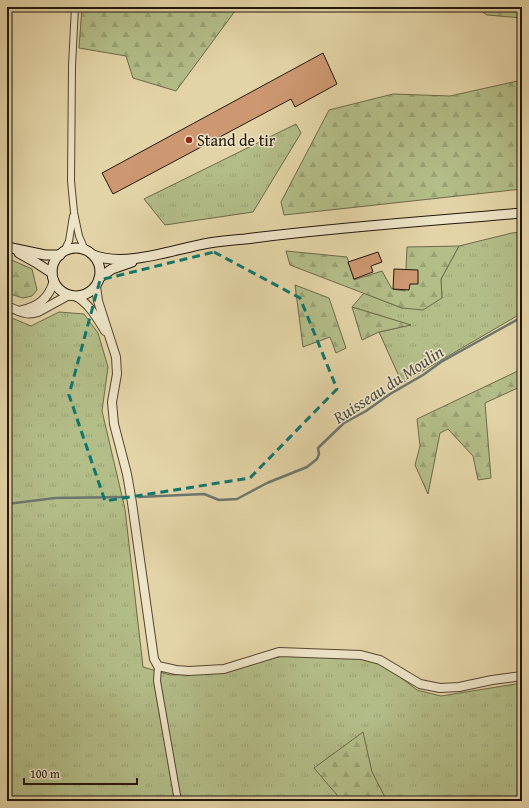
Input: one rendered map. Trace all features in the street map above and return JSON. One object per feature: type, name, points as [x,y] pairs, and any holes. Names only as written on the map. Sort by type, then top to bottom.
[{"type":"main road","points":[[9,248],[45,255],[62,253],[75,248],[102,259],[110,260],[146,256],[208,243],[273,235],[522,213]]},
{"type":"main road","points":[[9,248],[35,262],[53,277],[58,288],[72,296],[85,294],[97,282],[116,268],[146,256]]},
{"type":"main road","points":[[53,277],[54,262],[62,253]]},
{"type":"main road","points":[[89,253],[99,266],[97,282]]},
{"type":"street","points":[[75,7],[70,121],[71,181],[74,212],[80,236],[89,253]]},
{"type":"street","points":[[62,253],[69,241],[74,212]]},
{"type":"street","points":[[19,310],[33,306],[45,298],[48,295],[53,277]]},
{"type":"street","points":[[97,282],[98,301],[116,357],[117,374],[112,402],[114,424],[127,474],[132,503],[154,659],[158,666],[157,681],[178,801]]},
{"type":"street","points":[[7,306],[28,314],[38,312],[72,296],[82,299],[112,343]]},
{"type":"street","points":[[158,666],[190,671],[224,669],[279,652],[361,655],[380,660],[420,684],[440,688],[459,687],[492,680],[522,676]]},
{"type":"highlighted area","points":[[214,252],[300,298],[337,389],[250,478],[105,501],[69,395],[100,280]]},
{"type":"green space","points":[[82,7],[238,7],[176,91],[133,78],[126,56],[79,48]]},
{"type":"green space","points":[[475,7],[522,7],[522,18],[487,15]]},
{"type":"green space","points":[[522,80],[522,189],[284,215],[281,202],[329,110],[393,94],[450,96]]},
{"type":"green space","points":[[296,124],[301,133],[253,212],[165,225],[144,199]]},
{"type":"green space","points":[[522,232],[522,313],[402,383],[379,332],[410,325],[352,307],[364,293],[402,308],[442,298],[441,279],[459,246]]},
{"type":"green space","points":[[459,246],[441,279],[442,298],[423,310],[402,308],[290,265],[286,251],[347,257],[354,280],[382,271],[392,289],[405,291],[407,247]]},
{"type":"green space","points":[[7,258],[32,269],[37,290],[32,296],[23,298],[7,293]]},
{"type":"green space","points":[[295,285],[329,298],[346,348],[336,353],[330,337],[303,347]]},
{"type":"green space","points":[[352,307],[411,325],[379,332],[362,340]]},
{"type":"green space","points":[[59,312],[84,314],[98,333],[108,367],[102,411],[125,509],[143,667],[170,675],[218,673],[282,656],[351,657],[383,664],[417,690],[441,696],[522,683],[522,801],[7,801],[7,316],[31,326]]},
{"type":"green space","points":[[522,369],[522,386],[485,403],[491,478],[478,480],[473,456],[448,429],[440,433],[428,494],[415,465],[420,446],[417,419]]},
{"type":"green space","points":[[363,732],[372,772],[387,801],[342,801],[314,768]]},
{"type":"building","name":"Stand de tir","points":[[323,53],[337,84],[295,107],[291,99],[113,194],[102,173]]},
{"type":"building","points":[[378,252],[382,262],[371,266],[373,272],[354,279],[348,262]]},
{"type":"building","points":[[394,269],[418,270],[418,284],[410,284],[409,290],[393,289]]},
{"type":"waterway","name":"Ruisseau du Moulin","points":[[139,497],[204,494],[219,500],[237,499],[267,483],[307,467],[317,459],[319,454],[318,448],[344,423],[366,411],[441,362],[522,317]]},
{"type":"waterway","name":"Ruisseau du Moulin","points":[[7,504],[55,498],[126,497]]},
{"type":"place","name":"Stand de tir","points":[[189,140]]}]
